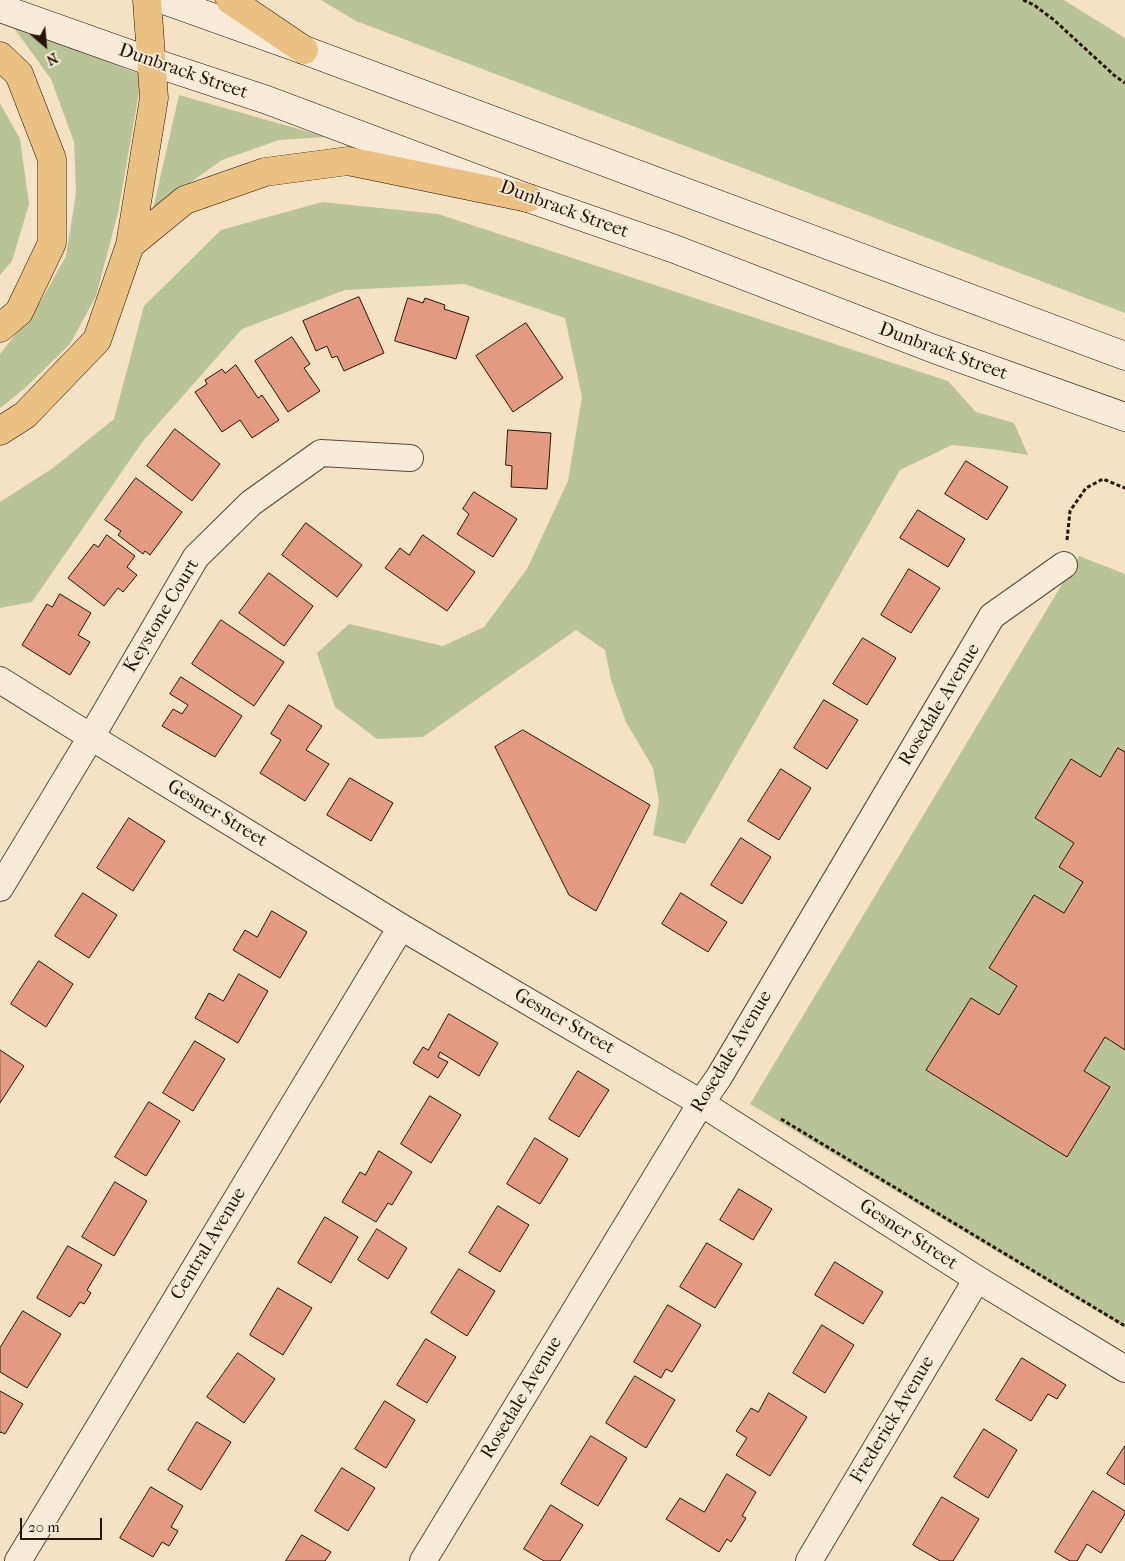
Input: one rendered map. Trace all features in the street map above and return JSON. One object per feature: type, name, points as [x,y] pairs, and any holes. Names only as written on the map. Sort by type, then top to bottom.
[{"type":"highway","points":[[0,431],[25,415],[97,340],[130,245],[154,98],[147,0]]},
{"type":"highway","points":[[230,0],[304,50]]},
{"type":"highway","points":[[0,56],[19,74],[52,159],[52,243],[19,312],[0,328]]},
{"type":"highway","points":[[130,245],[185,200],[266,172],[348,161],[528,198]]},
{"type":"main road","points":[[164,0],[304,50],[1125,356]]},
{"type":"main road","name":"Dunbrack Street","points":[[0,8],[152,62],[267,100],[528,198],[672,248],[934,349],[1125,417]]},
{"type":"street","name":"Keystone Court","points":[[0,888],[196,557],[251,503],[321,453],[410,458]]},
{"type":"street","name":"Rosedale Avenue","points":[[423,1561],[701,1103],[724,1069],[992,616],[1064,565]]},
{"type":"street","name":"Gesner Street","points":[[0,680],[401,927],[701,1103],[977,1279],[1125,1369]]},
{"type":"street","name":"Central Avenue","points":[[18,1561],[401,927]]},
{"type":"street","name":"Frederick Avenue","points":[[809,1561],[977,1279]]},
{"type":"path","points":[[1023,0],[1034,5],[1054,20],[1115,76],[1125,82]]},
{"type":"path","points":[[1033,0],[1034,5]]},
{"type":"path","points":[[1064,565],[1070,511],[1086,488],[1104,479],[1125,488]]},
{"type":"path","points":[[773,1114],[1125,1326]]},
{"type":"green space","points":[[321,0],[1064,0],[1125,38],[1125,313],[356,21]]},
{"type":"green space","points":[[11,24],[142,75],[118,213],[96,296],[70,344],[24,389],[0,408],[0,354],[40,303],[66,256],[76,193],[74,142],[51,79]]},
{"type":"green space","points":[[179,95],[327,137],[279,140],[222,160],[177,192],[151,218]]},
{"type":"green space","points":[[0,103],[20,139],[29,204],[12,261],[0,275]]},
{"type":"green space","points":[[322,202],[438,214],[948,381],[976,412],[1014,423],[1028,455],[952,445],[900,470],[685,844],[653,835],[659,801],[653,768],[626,722],[611,680],[605,650],[576,630],[423,737],[377,739],[335,707],[317,653],[349,624],[443,646],[484,627],[527,569],[568,481],[582,397],[565,318],[464,284],[345,290],[242,329],[143,441],[32,602],[0,608],[0,502],[53,468],[114,419],[144,306],[221,230]]},
{"type":"green space","points":[[1079,556],[1125,574],[1125,1328],[750,1104]]},
{"type":"building","points":[[359,297],[384,353],[344,371],[337,356],[332,358],[327,346],[316,351],[303,321]]},
{"type":"building","points":[[408,298],[423,303],[425,298],[445,305],[444,309],[469,317],[456,359],[395,341]]},
{"type":"building","points":[[526,323],[563,378],[513,412],[476,356]]},
{"type":"building","points":[[292,337],[310,364],[304,368],[320,391],[288,412],[255,361]]},
{"type":"building","points":[[236,365],[258,398],[262,395],[279,420],[252,438],[240,420],[222,432],[195,392],[207,384],[205,380],[222,369],[225,373]]},
{"type":"building","points":[[175,429],[220,464],[192,501],[147,466]]},
{"type":"building","points":[[508,430],[551,433],[547,489],[511,487],[512,466],[506,465]]},
{"type":"building","points":[[966,461],[1008,487],[987,520],[945,494]]},
{"type":"building","points":[[136,478],[182,512],[150,555],[145,551],[143,554],[118,535],[121,531],[105,520]]},
{"type":"building","points":[[474,492],[517,519],[493,557],[457,534],[469,514],[463,509]]},
{"type":"building","points":[[918,510],[965,539],[948,567],[900,538]]},
{"type":"building","points":[[306,523],[362,565],[337,597],[282,555]]},
{"type":"building","points":[[107,535],[135,556],[127,567],[137,575],[123,592],[118,588],[104,606],[68,578],[94,544],[98,547]]},
{"type":"building","points":[[423,535],[475,572],[447,611],[385,568],[400,548],[409,555]]},
{"type":"building","points":[[909,569],[940,588],[911,633],[881,615]]},
{"type":"building","points":[[269,573],[313,606],[284,646],[239,613]]},
{"type":"building","points":[[60,594],[91,613],[78,635],[90,642],[70,675],[22,645],[47,604],[52,607]]},
{"type":"building","points":[[221,620],[284,662],[254,706],[192,664]]},
{"type":"building","points":[[863,638],[896,658],[867,705],[833,684]]},
{"type":"building","points":[[181,677],[242,716],[215,757],[162,726],[173,709],[182,714],[188,705],[170,694]]},
{"type":"building","points":[[824,700],[858,720],[827,769],[794,748]]},
{"type":"building","points":[[289,705],[322,726],[306,750],[329,764],[305,801],[260,773],[281,740],[271,734]]},
{"type":"building","points":[[523,730],[650,805],[596,911],[569,895],[495,747]]},
{"type":"building","points":[[1118,748],[1125,752],[1125,1050],[1105,1037],[1084,1071],[1110,1087],[1067,1157],[926,1070],[971,998],[999,1015],[1017,986],[989,968],[1034,895],[1064,913],[1083,882],[1059,867],[1074,843],[1035,818],[1071,759],[1100,777]]},
{"type":"building","points":[[781,769],[811,788],[779,840],[748,821]]},
{"type":"building","points":[[350,778],[393,803],[371,841],[327,815]]},
{"type":"building","points":[[129,818],[165,841],[133,891],[97,868]]},
{"type":"building","points":[[741,838],[771,857],[742,904],[711,885]]},
{"type":"building","points":[[83,893],[117,915],[89,958],[55,936]]},
{"type":"building","points":[[681,893],[727,922],[708,952],[662,924]]},
{"type":"building","points":[[272,911],[307,932],[280,978],[233,950],[245,930],[257,937]]},
{"type":"building","points":[[39,961],[73,984],[46,1027],[11,1004]]},
{"type":"building","points":[[239,974],[268,991],[238,1043],[195,1018],[209,993],[223,1001]]},
{"type":"building","points":[[449,1014],[498,1043],[479,1076],[440,1052],[438,1057],[448,1062],[438,1078],[413,1063],[423,1047],[428,1050]]},
{"type":"building","points":[[195,1041],[225,1059],[193,1111],[163,1093]]},
{"type":"building","points":[[0,1050],[24,1066],[0,1103]]},
{"type":"building","points":[[578,1071],[609,1090],[579,1137],[549,1119]]},
{"type":"building","points":[[430,1096],[461,1115],[431,1163],[401,1144]]},
{"type":"building","points":[[149,1102],[180,1121],[146,1176],[115,1157]]},
{"type":"building","points":[[535,1138],[568,1159],[540,1204],[507,1184]]},
{"type":"building","points":[[379,1151],[412,1172],[392,1205],[388,1203],[376,1222],[342,1202],[360,1172],[365,1175]]},
{"type":"building","points":[[115,1182],[147,1201],[114,1256],[82,1237]]},
{"type":"building","points":[[739,1189],[772,1209],[753,1240],[720,1220]]},
{"type":"building","points":[[498,1206],[529,1225],[500,1272],[469,1253]]},
{"type":"building","points":[[325,1217],[358,1237],[331,1283],[298,1263]]},
{"type":"building","points":[[377,1229],[407,1248],[388,1279],[358,1260]]},
{"type":"building","points":[[707,1243],[742,1264],[715,1308],[680,1287]]},
{"type":"building","points":[[68,1246],[102,1265],[87,1290],[91,1293],[84,1304],[80,1302],[70,1317],[37,1298]]},
{"type":"building","points":[[835,1262],[883,1292],[863,1324],[815,1295]]},
{"type":"building","points":[[459,1269],[495,1291],[467,1336],[431,1313]]},
{"type":"building","points":[[278,1288],[312,1308],[283,1355],[250,1335]]},
{"type":"building","points":[[668,1305],[701,1325],[672,1372],[666,1369],[661,1378],[634,1362]]},
{"type":"building","points":[[23,1311],[61,1334],[27,1388],[0,1372],[0,1348]]},
{"type":"building","points":[[822,1325],[854,1345],[825,1393],[793,1373]]},
{"type":"building","points":[[426,1339],[456,1357],[427,1403],[397,1385]]},
{"type":"building","points":[[238,1353],[275,1379],[244,1423],[207,1397]]},
{"type":"building","points":[[1022,1358],[1066,1385],[1057,1399],[1048,1394],[1031,1421],[996,1400]]},
{"type":"building","points":[[635,1376],[675,1400],[646,1448],[606,1423]]},
{"type":"building","points":[[0,1391],[23,1404],[5,1434],[0,1433]]},
{"type":"building","points":[[769,1393],[807,1417],[770,1476],[736,1455],[747,1438],[736,1431],[751,1408],[758,1412]]},
{"type":"building","points":[[385,1401],[415,1420],[386,1468],[355,1449]]},
{"type":"building","points":[[197,1422],[231,1442],[201,1490],[168,1470]]},
{"type":"building","points":[[984,1429],[1017,1450],[988,1498],[954,1477]]},
{"type":"building","points":[[591,1436],[627,1458],[598,1506],[561,1484]]},
{"type":"building","points":[[1125,1446],[1125,1485],[1107,1474]]},
{"type":"building","points":[[342,1468],[375,1488],[348,1531],[315,1511]]},
{"type":"building","points":[[727,1474],[756,1492],[742,1516],[746,1518],[731,1542],[727,1539],[719,1552],[666,1519],[680,1498],[704,1512]]},
{"type":"building","points":[[151,1487],[183,1506],[171,1527],[178,1531],[169,1546],[162,1542],[153,1557],[120,1538]]},
{"type":"building","points":[[1093,1491],[1125,1511],[1125,1514],[1101,1553],[1087,1544],[1077,1561],[1070,1561],[1055,1552]]},
{"type":"building","points":[[942,1497],[979,1519],[953,1561],[940,1561],[913,1545]]},
{"type":"building","points":[[551,1505],[583,1525],[560,1561],[544,1561],[524,1549]]},
{"type":"building","points":[[302,1535],[331,1552],[325,1561],[286,1561]]}]
